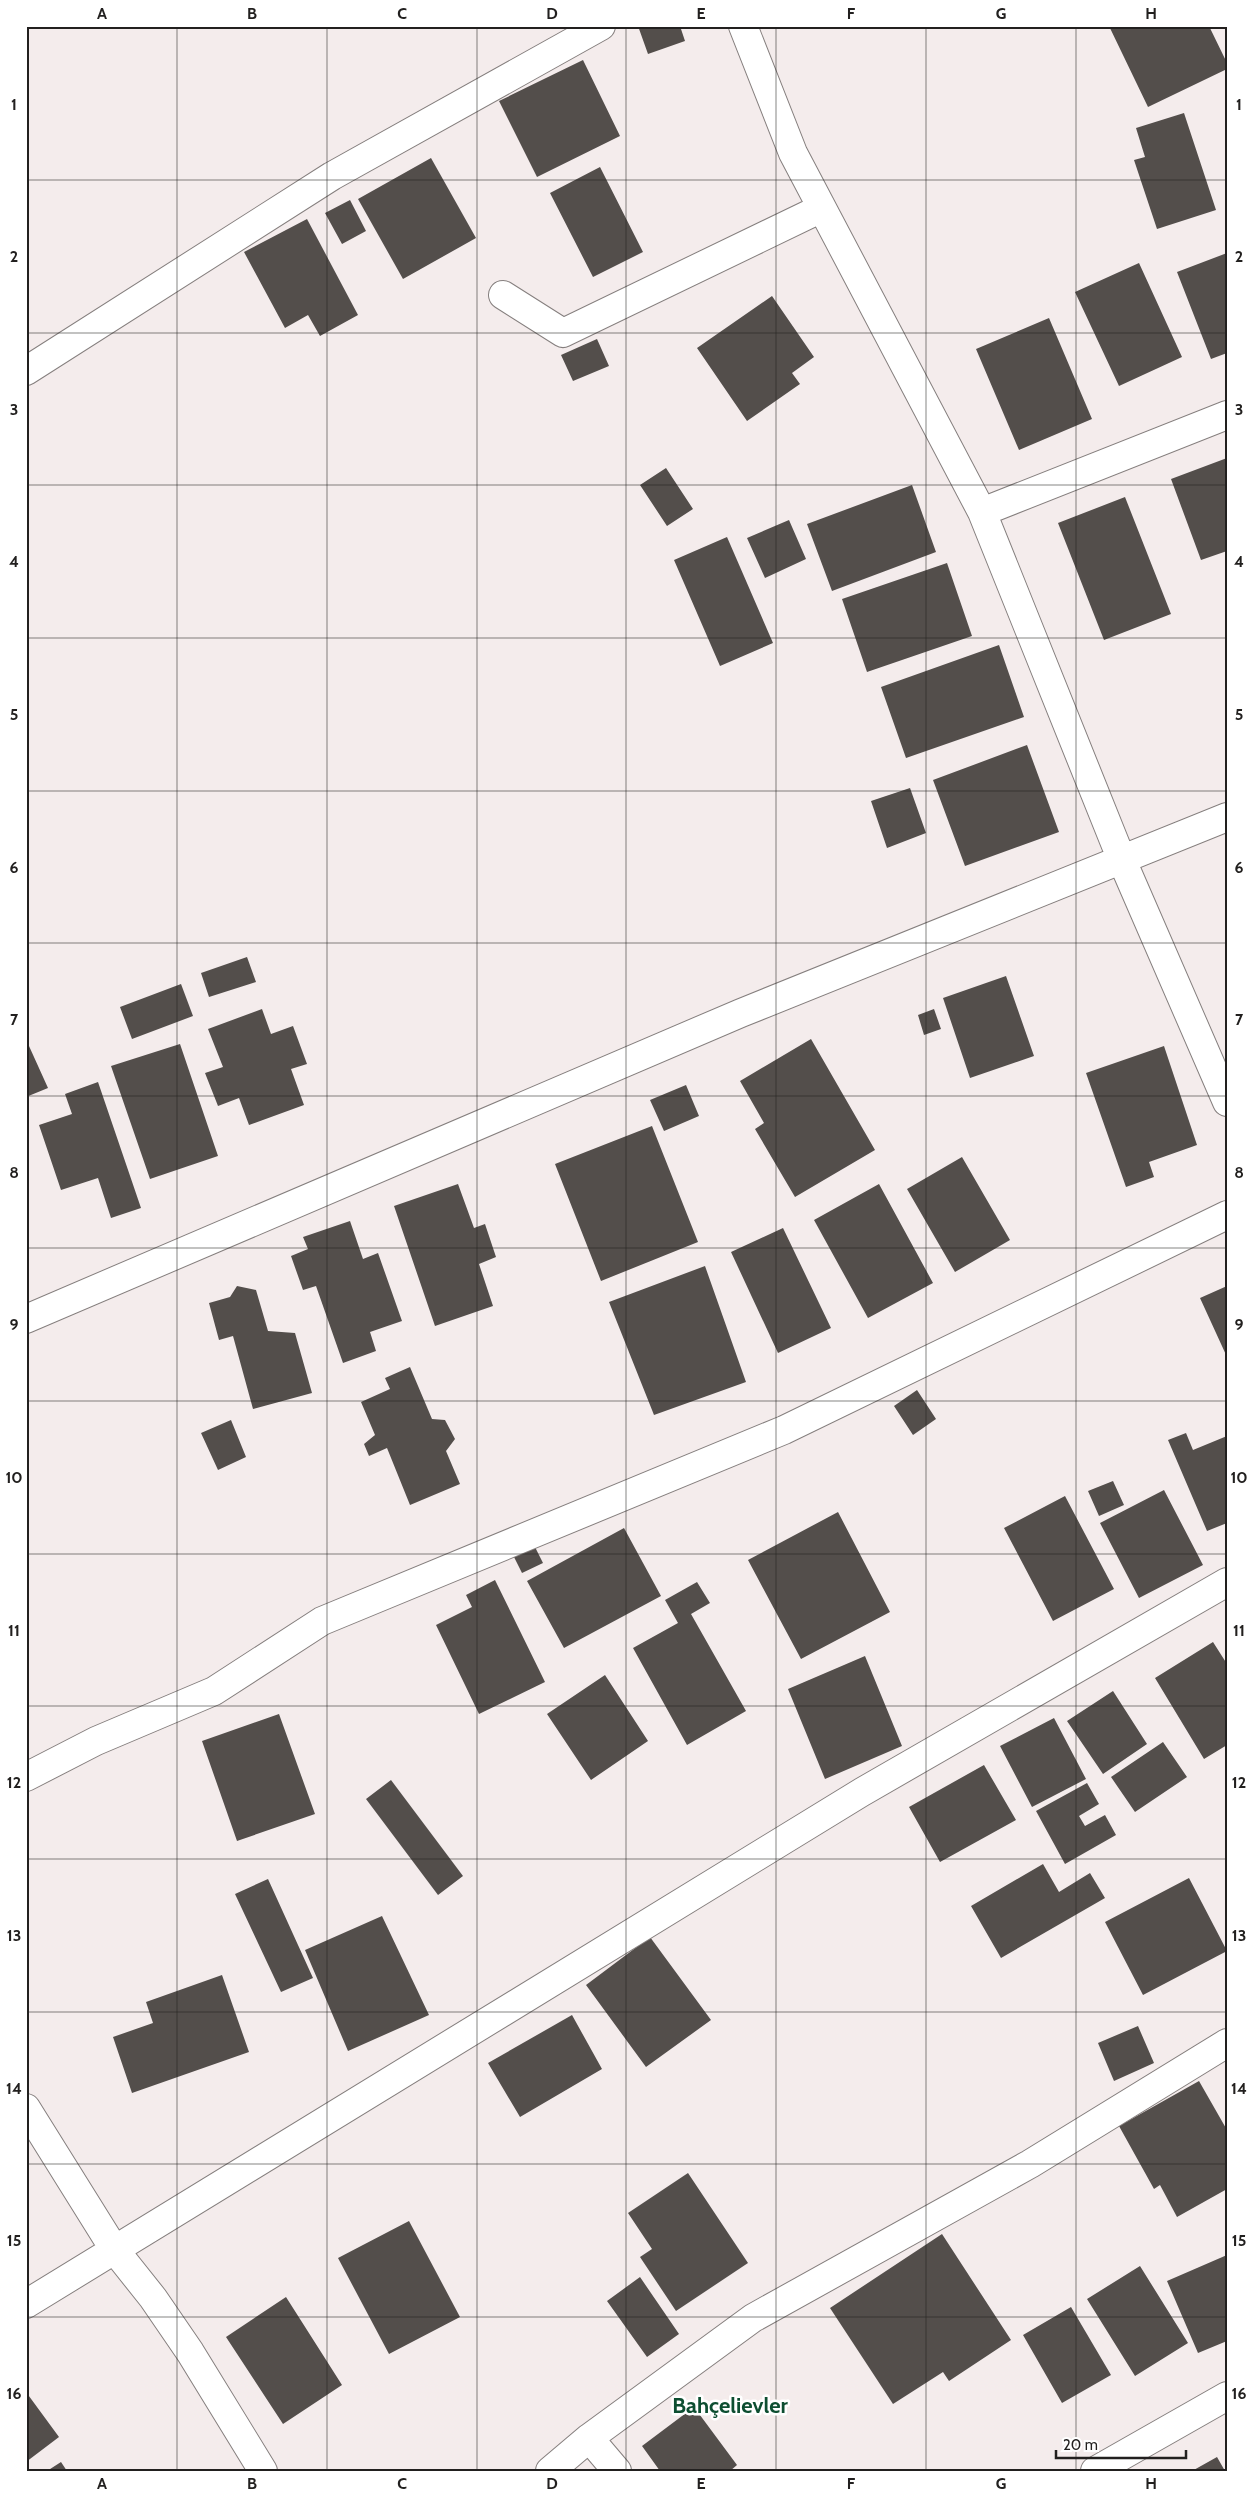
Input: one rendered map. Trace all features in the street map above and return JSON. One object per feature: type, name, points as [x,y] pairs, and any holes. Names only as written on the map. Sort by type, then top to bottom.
[{"type":"street","points":[[26,371],[332,176],[601,26]]},
{"type":"street","points":[[743,26],[793,153],[982,512],[1121,858],[1227,1102]]},
{"type":"street","points":[[503,295],[562,333],[822,208]]},
{"type":"street","points":[[982,512],[1227,415]]},
{"type":"street","points":[[26,1319],[732,1017],[1121,858],[1227,817]]},
{"type":"street","points":[[26,1776],[96,1741],[214,1691],[322,1621],[784,1430],[1227,1215]]},
{"type":"street","points":[[26,2304],[862,1792],[1227,1582]]},
{"type":"street","points":[[550,2471],[589,2438],[753,2318],[1030,2164],[1227,2043]]},
{"type":"street","points":[[26,2108],[114,2249],[153,2298],[190,2352],[263,2471]]},
{"type":"street","points":[[1095,2471],[1227,2396]]},
{"type":"street","points":[[589,2438],[617,2471]]},
{"type":"building","points":[[638,26],[680,26],[685,41],[648,54]]},
{"type":"building","points":[[1109,26],[1209,26],[1227,63],[1227,69],[1148,107]]},
{"type":"building","points":[[583,60],[620,136],[537,177],[499,101]]},
{"type":"building","points":[[1184,113],[1216,210],[1157,229],[1134,160],[1145,157],[1136,128]]},
{"type":"building","points":[[431,158],[476,238],[403,279],[358,199]]},
{"type":"building","points":[[600,167],[643,252],[593,277],[550,193]]},
{"type":"building","points":[[350,200],[366,231],[342,244],[325,213]]},
{"type":"building","points":[[307,219],[358,315],[320,336],[308,315],[285,328],[244,252]]},
{"type":"building","points":[[1227,253],[1227,353],[1211,359],[1177,272]]},
{"type":"building","points":[[1139,263],[1182,357],[1119,386],[1075,292]]},
{"type":"building","points":[[772,296],[814,357],[792,373],[800,384],[747,421],[697,348]]},
{"type":"building","points":[[1049,318],[1092,419],[1019,450],[976,349]]},
{"type":"building","points":[[597,339],[609,366],[573,381],[561,355]]},
{"type":"building","points":[[1227,458],[1227,551],[1201,560],[1171,479]]},
{"type":"building","points":[[666,468],[693,509],[667,526],[640,485]]},
{"type":"building","points":[[912,485],[936,552],[832,591],[807,524]]},
{"type":"building","points":[[1125,497],[1171,614],[1104,640],[1058,523]]},
{"type":"building","points":[[789,520],[806,559],[765,578],[747,538]]},
{"type":"building","points":[[727,537],[773,643],[720,666],[674,560]]},
{"type":"building","points":[[947,563],[972,636],[867,672],[842,599]]},
{"type":"building","points":[[999,645],[1024,717],[906,758],[881,687]]},
{"type":"building","points":[[1027,745],[1059,832],[965,866],[933,780]]},
{"type":"building","points":[[910,788],[926,833],[887,848],[871,801]]},
{"type":"building","points":[[247,957],[256,982],[209,997],[201,973]]},
{"type":"building","points":[[1006,976],[1034,1056],[970,1078],[943,998]]},
{"type":"building","points":[[181,984],[193,1016],[132,1039],[120,1007]]},
{"type":"building","points":[[262,1009],[271,1034],[293,1026],[307,1064],[291,1069],[304,1105],[249,1125],[239,1098],[218,1106],[205,1073],[223,1067],[208,1029]]},
{"type":"building","points":[[934,1009],[941,1029],[924,1035],[918,1015]]},
{"type":"building","points":[[811,1039],[875,1150],[795,1197],[755,1129],[764,1123],[740,1081]]},
{"type":"building","points":[[180,1044],[218,1156],[150,1179],[111,1066]]},
{"type":"building","points":[[29,1046],[48,1088],[26,1097],[26,1047]]},
{"type":"building","points":[[1164,1046],[1197,1145],[1149,1162],[1154,1177],[1126,1187],[1086,1073]]},
{"type":"building","points":[[98,1082],[141,1208],[111,1218],[98,1178],[61,1190],[39,1125],[72,1114],[65,1094]]},
{"type":"building","points":[[686,1085],[699,1116],[664,1131],[650,1100]]},
{"type":"building","points":[[652,1126],[698,1242],[601,1281],[555,1164]]},
{"type":"building","points":[[962,1157],[1010,1240],[955,1272],[907,1189]]},
{"type":"building","points":[[458,1184],[474,1228],[485,1224],[496,1257],[479,1264],[493,1306],[435,1326],[394,1206]]},
{"type":"building","points":[[879,1184],[933,1283],[868,1318],[814,1220]]},
{"type":"building","points":[[350,1221],[363,1259],[378,1253],[402,1321],[370,1332],[376,1351],[343,1363],[316,1286],[303,1290],[291,1256],[308,1249],[303,1237]]},
{"type":"building","points":[[783,1228],[831,1328],[778,1353],[731,1252]]},
{"type":"building","points":[[705,1266],[746,1382],[654,1415],[609,1302]]},
{"type":"building","points":[[237,1286],[256,1290],[268,1331],[295,1333],[312,1393],[253,1409],[233,1336],[219,1340],[209,1303],[230,1297]]},
{"type":"building","points":[[1227,1286],[1227,1357],[1200,1298]]},
{"type":"building","points":[[410,1367],[432,1419],[445,1420],[455,1439],[446,1451],[460,1484],[410,1505],[387,1448],[369,1456],[364,1444],[375,1435],[361,1402],[390,1389],[385,1378]]},
{"type":"building","points":[[917,1390],[936,1419],[913,1435],[894,1406]]},
{"type":"building","points":[[231,1420],[246,1457],[218,1470],[201,1433]]},
{"type":"building","points":[[1186,1433],[1193,1450],[1227,1436],[1227,1523],[1207,1531],[1168,1440]]},
{"type":"building","points":[[1113,1481],[1124,1505],[1099,1516],[1088,1491]]},
{"type":"building","points":[[1164,1490],[1203,1565],[1139,1598],[1100,1523]]},
{"type":"building","points":[[1065,1496],[1114,1589],[1053,1621],[1004,1528]]},
{"type":"building","points":[[838,1512],[890,1612],[801,1659],[748,1560]]},
{"type":"building","points":[[624,1528],[661,1596],[564,1648],[527,1581]]},
{"type":"building","points":[[534,1545],[543,1563],[522,1573],[513,1555]]},
{"type":"building","points":[[495,1580],[545,1682],[479,1714],[436,1625],[472,1607],[466,1595]]},
{"type":"building","points":[[697,1582],[710,1603],[691,1614],[746,1711],[687,1745],[633,1648],[678,1623],[665,1600]]},
{"type":"building","points":[[1213,1642],[1227,1664],[1227,1745],[1204,1759],[1155,1678]]},
{"type":"building","points":[[865,1656],[902,1746],[825,1779],[788,1689]]},
{"type":"building","points":[[605,1675],[648,1741],[591,1780],[547,1714]]},
{"type":"building","points":[[1113,1691],[1147,1744],[1103,1774],[1067,1721]]},
{"type":"building","points":[[279,1714],[315,1814],[237,1841],[202,1741]]},
{"type":"building","points":[[1054,1718],[1086,1779],[1032,1807],[1000,1746]]},
{"type":"building","points":[[1163,1742],[1187,1777],[1135,1812],[1111,1777]]},
{"type":"building","points":[[984,1765],[1016,1820],[940,1862],[909,1807]]},
{"type":"building","points":[[391,1780],[463,1876],[438,1895],[366,1799]]},
{"type":"building","points":[[1087,1783],[1099,1804],[1079,1816],[1085,1826],[1105,1815],[1116,1835],[1065,1864],[1036,1811]]},
{"type":"building","points":[[1043,1864],[1059,1892],[1090,1873],[1105,1898],[1001,1958],[971,1906]]},
{"type":"building","points":[[1189,1878],[1227,1951],[1143,1995],[1105,1922]]},
{"type":"building","points":[[268,1879],[313,1978],[281,1992],[235,1894]]},
{"type":"building","points":[[382,1916],[429,2015],[348,2051],[305,1950]]},
{"type":"building","points":[[650,1937],[711,2020],[646,2067],[586,1985]]},
{"type":"building","points":[[222,1975],[249,2052],[132,2093],[113,2037],[153,2023],[146,2002]]},
{"type":"building","points":[[572,2015],[602,2069],[520,2117],[488,2063]]},
{"type":"building","points":[[1138,2026],[1154,2063],[1114,2081],[1098,2043]]},
{"type":"building","points":[[1199,2081],[1227,2130],[1227,2189],[1177,2217],[1160,2185],[1154,2189],[1119,2126]]},
{"type":"building","points":[[688,2173],[748,2263],[676,2311],[640,2257],[652,2249],[628,2213]]},
{"type":"building","points":[[409,2221],[460,2317],[389,2354],[338,2258]]},
{"type":"building","points":[[942,2234],[1011,2340],[949,2381],[943,2372],[893,2404],[830,2308]]},
{"type":"building","points":[[1227,2255],[1227,2341],[1198,2353],[1167,2281]]},
{"type":"building","points":[[1140,2266],[1188,2343],[1135,2376],[1087,2299]]},
{"type":"building","points":[[640,2277],[679,2334],[647,2357],[607,2301]]},
{"type":"building","points":[[286,2297],[342,2385],[283,2424],[226,2337]]},
{"type":"building","points":[[1071,2307],[1111,2375],[1062,2403],[1023,2335]]},
{"type":"building","points":[[26,2392],[59,2437],[26,2462]]},
{"type":"building","points":[[694,2407],[737,2465],[730,2471],[660,2471],[642,2446]]},
{"type":"building","points":[[1217,2457],[1225,2471],[1192,2471]]},
{"type":"building","points":[[61,2462],[67,2471],[47,2471]]},
{"type":"district","name":"Bahçelievler","points":[[730,2405]]}]
